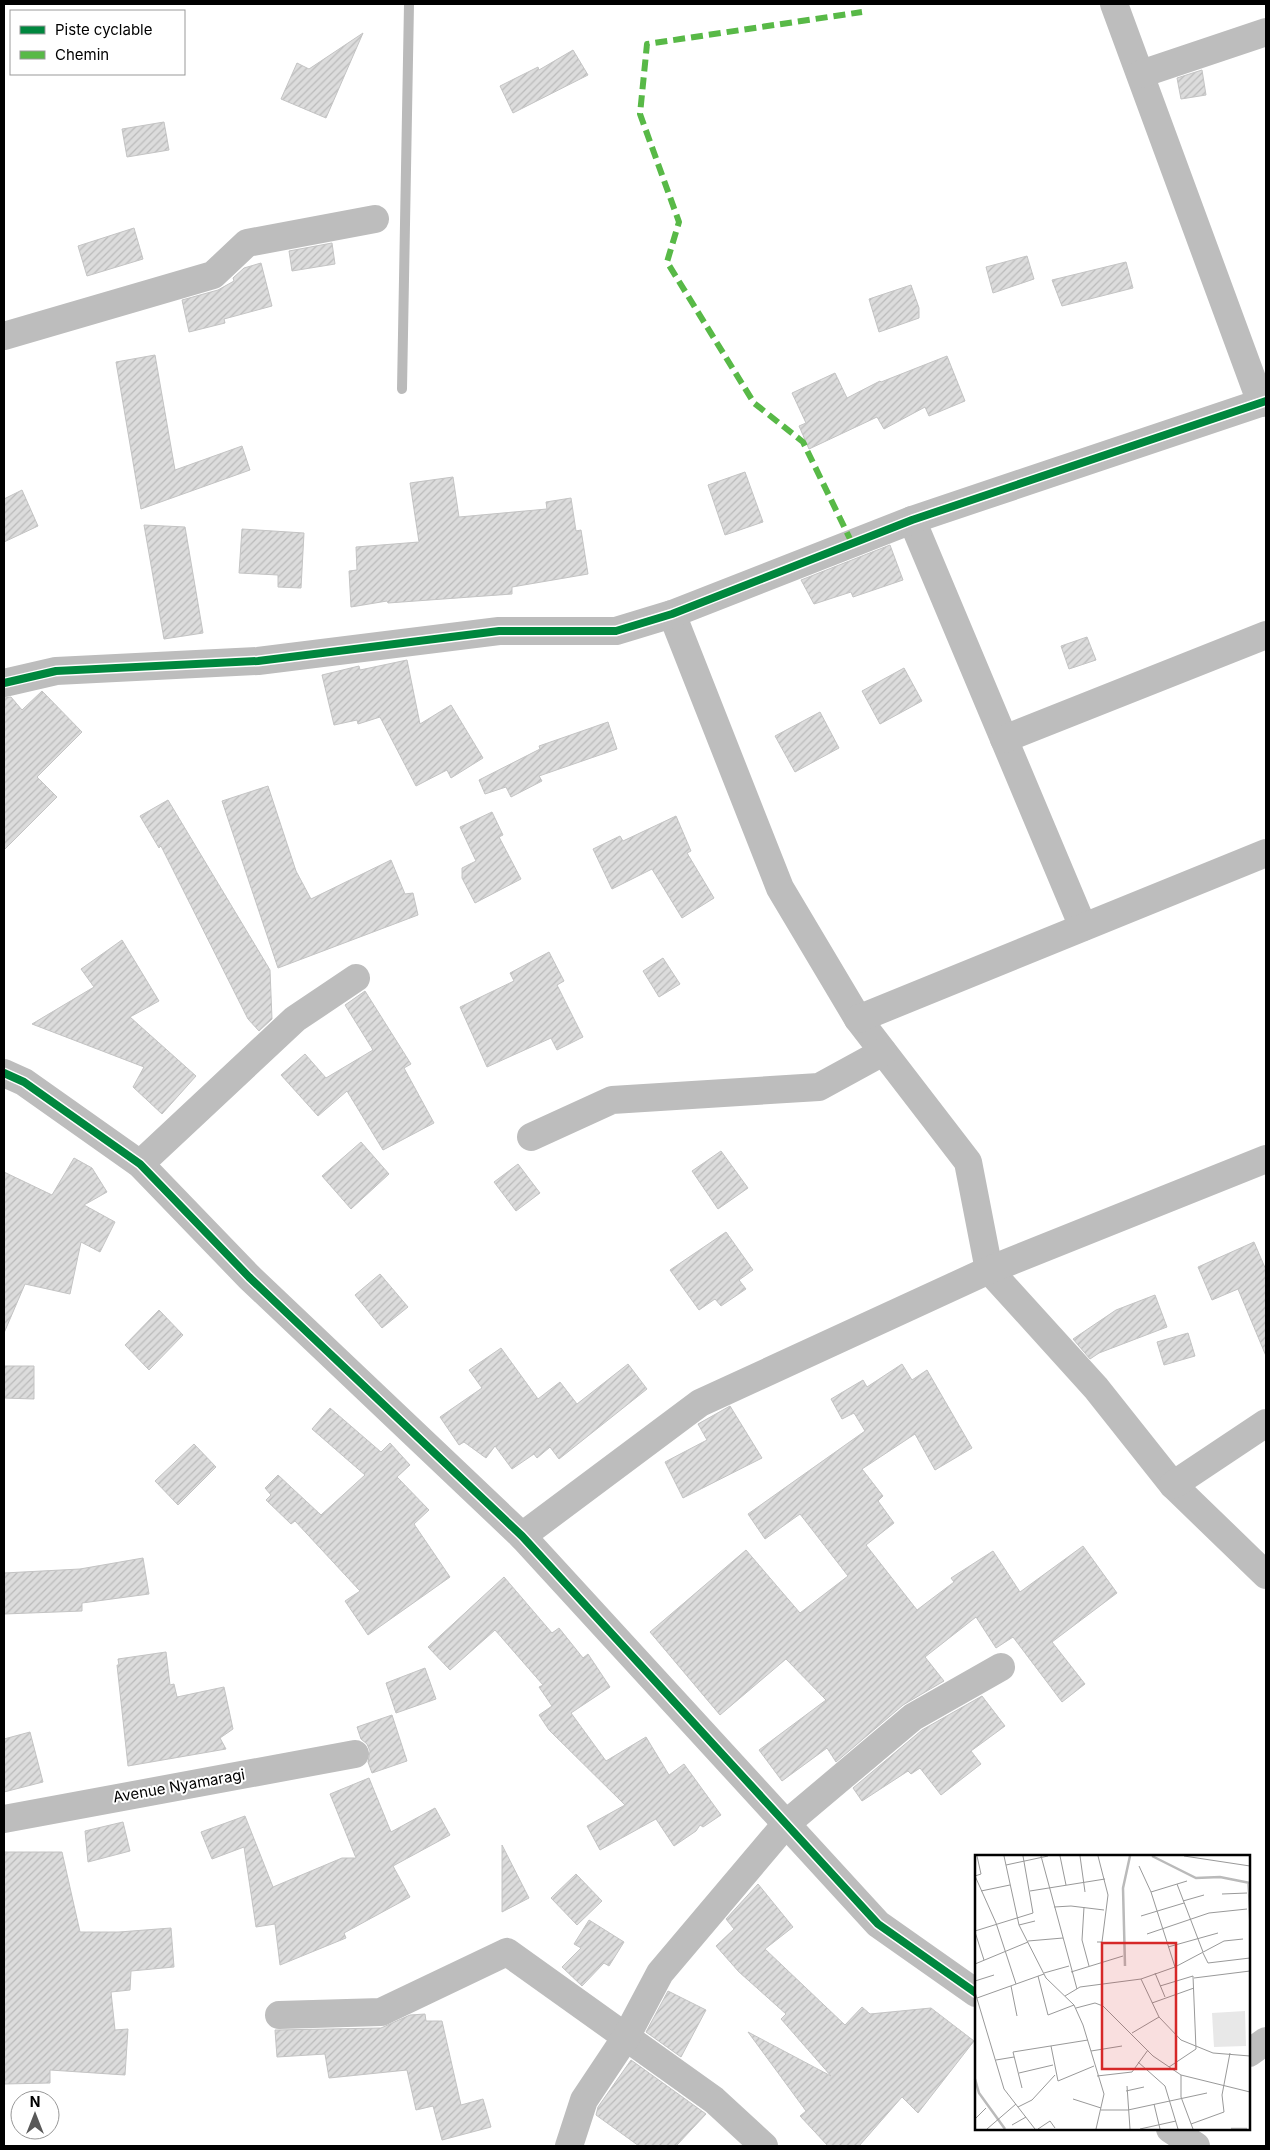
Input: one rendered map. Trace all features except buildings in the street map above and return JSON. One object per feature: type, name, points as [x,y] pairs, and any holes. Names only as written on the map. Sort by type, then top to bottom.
[{"type":"street","points":[[4,683],[56,671],[258,661],[499,631],[616,631],[672,614],[912,520],[1263,402],[1114,4]]},
{"type":"street","points":[[1141,74],[1266,32]]},
{"type":"street","points":[[4,336],[213,275],[247,243],[375,219]]},
{"type":"street","points":[[912,520],[1084,928]]},
{"type":"street","points":[[672,614],[780,888],[858,1019],[968,1162],[989,1270],[1096,1388],[1173,1485],[1266,1575]]},
{"type":"street","points":[[1004,739],[1266,635]]},
{"type":"street","points":[[858,1019],[1266,853]]},
{"type":"street","points":[[140,1164],[296,1019],[356,978]]},
{"type":"street","points":[[531,1137],[612,1100],[819,1087],[884,1052]]},
{"type":"street","points":[[4,1073],[24,1082],[140,1164],[250,1277],[522,1536],[878,1924],[975,1992]]},
{"type":"street","points":[[522,1536],[700,1403],[989,1270],[1266,1159]]},
{"type":"street","points":[[1173,1485],[1266,1423]]},
{"type":"street","points":[[569,2146],[584,2100],[626,2038],[660,1973],[786,1824],[913,1717],[1002,1668]]},
{"type":"street","name":"Avenue Nyamaragi","points":[[4,1818],[355,1754]]},
{"type":"street","points":[[279,2015],[381,2012],[508,1952],[714,2100],[764,2146]]},
{"type":"street","points":[[1250,2052],[1266,2041]]},
{"type":"street","points":[[1172,2130],[1196,2146]]},
{"type":"waterway","points":[[402,389],[409,4]]},
{"type":"marked path","points":[[852,543],[803,442],[754,403],[667,262],[679,222],[640,114],[647,44],[862,12]]},
{"type":"cycle path","points":[[4,683],[56,671],[258,661],[499,631],[616,631],[672,614],[912,520],[1266,401]]},
{"type":"cycle path","points":[[4,1073],[24,1082],[140,1164],[249,1277],[522,1536],[878,1924],[975,1992]]}]
